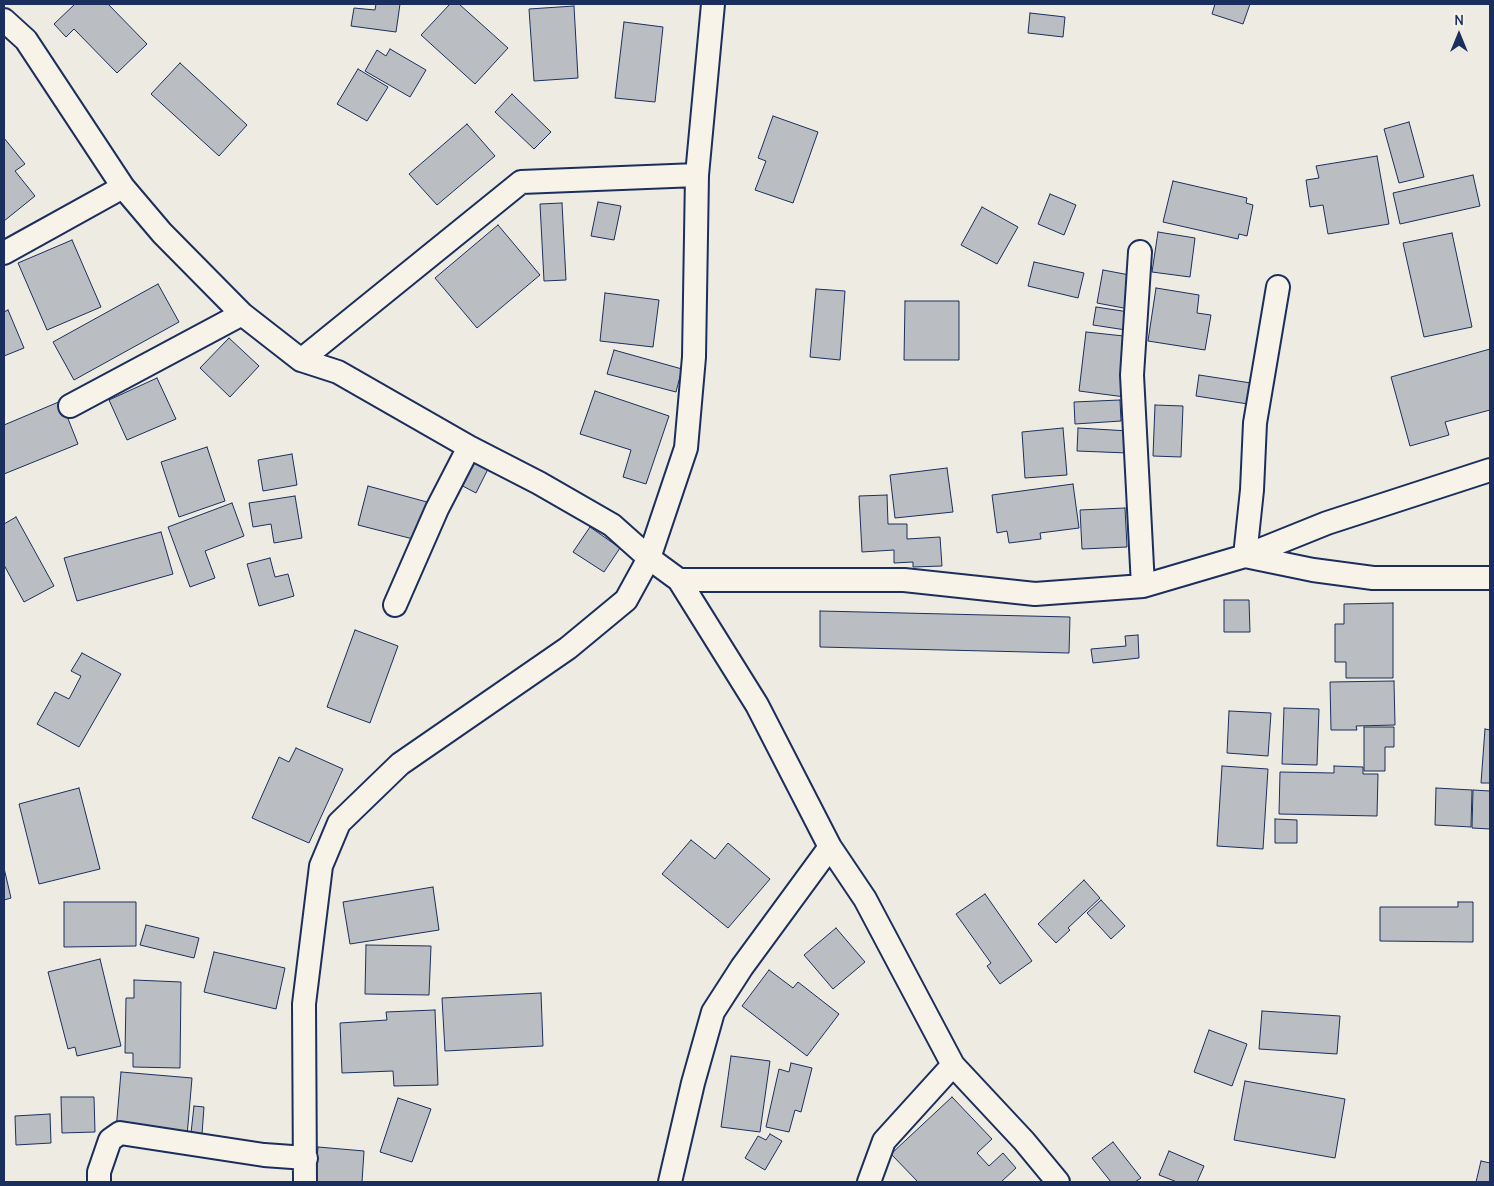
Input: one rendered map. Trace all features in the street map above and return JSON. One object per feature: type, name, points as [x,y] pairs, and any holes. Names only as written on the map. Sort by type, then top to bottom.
[{"type":"street","points":[[306,1182],[304,1004],[321,866],[339,823],[400,764],[568,648],[626,600],[649,558],[686,448],[694,357],[697,175],[713,4]]},
{"type":"street","points":[[4,20],[26,40],[123,186],[162,233],[242,314],[301,360],[338,372],[612,525],[649,558],[679,580],[758,705],[830,847],[865,899],[953,1065],[1024,1141],[1058,1182]]},
{"type":"street","points":[[301,360],[521,182],[697,175]]},
{"type":"street","points":[[4,253],[123,186]]},
{"type":"street","points":[[1140,252],[1132,375],[1143,586]]},
{"type":"street","points":[[1245,556],[1252,490],[1255,423],[1278,287]]},
{"type":"street","points":[[70,406],[242,314]]},
{"type":"street","points":[[396,605],[437,509],[469,446]]},
{"type":"street","points":[[679,580],[904,580],[1034,594],[1143,586],[1245,556],[1327,523],[1490,470]]},
{"type":"street","points":[[1245,556],[1313,570],[1373,578],[1490,578]]},
{"type":"street","points":[[670,1182],[693,1083],[713,1012],[742,967],[830,847]]},
{"type":"street","points":[[869,1182],[884,1141],[953,1065]]},
{"type":"street","points":[[99,1182],[99,1172],[110,1140],[120,1133],[264,1155],[306,1158]]},
{"type":"building","points":[[75,4],[108,4],[147,44],[117,73],[74,29],[66,37],[54,24]]},
{"type":"building","points":[[376,4],[400,4],[396,32],[351,26],[354,8],[375,10]]},
{"type":"building","points":[[450,4],[459,4],[508,48],[475,84],[421,35]]},
{"type":"building","points":[[1215,4],[1250,4],[1243,24],[1212,14]]},
{"type":"building","points":[[574,6],[578,78],[534,81],[529,9]]},
{"type":"building","points":[[1030,13],[1065,17],[1063,37],[1028,33]]},
{"type":"building","points":[[624,22],[663,27],[655,102],[615,98]]},
{"type":"building","points":[[390,49],[426,70],[410,97],[365,71],[377,50],[386,56]]},
{"type":"building","points":[[180,63],[247,125],[219,156],[151,94]]},
{"type":"building","points":[[358,69],[388,87],[367,121],[337,104]]},
{"type":"building","points":[[512,94],[551,132],[534,149],[495,112]]},
{"type":"building","points":[[773,116],[818,132],[793,203],[755,190],[766,161],[758,158]]},
{"type":"building","points":[[1409,122],[1424,177],[1399,183],[1384,129]]},
{"type":"building","points":[[467,124],[495,156],[437,205],[409,174]]},
{"type":"building","points":[[4,138],[25,164],[15,171],[35,196],[4,221]]},
{"type":"building","points":[[1377,156],[1389,224],[1328,234],[1323,205],[1310,207],[1306,180],[1319,178],[1316,166]]},
{"type":"building","points":[[1473,175],[1480,206],[1400,224],[1393,193]]},
{"type":"building","points":[[1173,181],[1247,198],[1246,203],[1253,205],[1247,236],[1239,234],[1238,239],[1163,222]]},
{"type":"building","points":[[1050,194],[1076,205],[1064,235],[1038,224]]},
{"type":"building","points":[[598,202],[621,206],[614,240],[591,236]]},
{"type":"building","points":[[562,203],[566,280],[544,281],[540,204]]},
{"type":"building","points":[[982,207],[1018,227],[997,264],[961,245]]},
{"type":"building","points":[[498,225],[540,275],[477,328],[435,278]]},
{"type":"building","points":[[1158,232],[1195,238],[1190,277],[1152,272]]},
{"type":"building","points":[[1452,233],[1472,327],[1424,337],[1403,243]]},
{"type":"building","points":[[72,240],[101,307],[47,330],[18,263]]},
{"type":"building","points":[[1034,262],[1084,273],[1078,298],[1028,286]]},
{"type":"building","points":[[1103,270],[1135,276],[1129,309],[1097,303]]},
{"type":"building","points":[[158,284],[179,322],[74,380],[53,342]]},
{"type":"building","points":[[1156,288],[1199,295],[1197,313],[1211,315],[1205,350],[1148,341]]},
{"type":"building","points":[[816,289],[845,291],[840,360],[810,357]]},
{"type":"building","points":[[605,293],[659,300],[653,347],[600,341]]},
{"type":"building","points":[[905,301],[959,301],[959,360],[904,360]]},
{"type":"building","points":[[1096,307],[1129,312],[1126,330],[1093,325]]},
{"type":"building","points":[[8,310],[24,348],[4,356],[4,312]]},
{"type":"building","points":[[1086,332],[1133,337],[1125,397],[1079,391]]},
{"type":"building","points":[[229,338],[259,366],[230,397],[200,368]]},
{"type":"building","points":[[1490,349],[1490,410],[1445,422],[1449,435],[1410,446],[1391,377]]},
{"type":"building","points":[[614,350],[682,369],[676,392],[607,374]]},
{"type":"building","points":[[1199,375],[1251,383],[1248,404],[1196,396]]},
{"type":"building","points":[[157,378],[176,419],[127,440],[109,400]]},
{"type":"building","points":[[595,391],[669,416],[646,484],[623,477],[631,450],[580,434]]},
{"type":"building","points":[[1120,400],[1121,421],[1075,424],[1074,402]]},
{"type":"building","points":[[61,401],[78,444],[4,474],[4,425]]},
{"type":"building","points":[[1155,405],[1183,406],[1181,457],[1153,456]]},
{"type":"building","points":[[1063,428],[1067,475],[1025,478],[1022,432]]},
{"type":"building","points":[[1078,428],[1129,431],[1128,453],[1077,451]]},
{"type":"building","points":[[207,447],[225,501],[179,517],[161,462]]},
{"type":"building","points":[[292,454],[297,485],[263,491],[258,460]]},
{"type":"building","points":[[468,460],[488,469],[476,493],[457,483]]},
{"type":"building","points":[[947,468],[953,512],[895,518],[890,475]]},
{"type":"building","points":[[1073,484],[1079,528],[1040,533],[1041,539],[1009,543],[1007,531],[997,533],[992,495]]},
{"type":"building","points":[[368,486],[427,502],[417,540],[358,525]]},
{"type":"building","points":[[887,495],[888,524],[907,524],[907,539],[940,537],[942,566],[913,567],[913,562],[894,563],[894,550],[862,552],[859,496]]},
{"type":"building","points":[[295,496],[302,538],[274,543],[271,524],[253,527],[249,503]]},
{"type":"building","points":[[232,503],[244,536],[205,551],[215,578],[190,587],[168,527]]},
{"type":"building","points":[[1125,508],[1127,547],[1082,549],[1080,510]]},
{"type":"building","points":[[16,517],[54,586],[24,602],[4,565],[4,524]]},
{"type":"building","points":[[590,527],[620,548],[604,572],[573,552]]},
{"type":"building","points":[[161,532],[173,574],[77,601],[64,558]]},
{"type":"building","points":[[270,558],[275,577],[288,574],[294,596],[259,606],[247,564]]},
{"type":"building","points":[[1224,600],[1249,600],[1250,632],[1224,632]]},
{"type":"building","points":[[1393,603],[1393,678],[1346,678],[1346,662],[1335,662],[1335,624],[1344,624],[1344,604]]},
{"type":"building","points":[[820,611],[1070,617],[1069,653],[820,647]]},
{"type":"building","points":[[355,630],[398,646],[370,723],[327,707]]},
{"type":"building","points":[[1138,635],[1139,658],[1093,663],[1091,649],[1126,646],[1125,636]]},
{"type":"building","points":[[82,653],[121,674],[79,747],[37,724],[55,692],[69,699],[81,676],[71,671]]},
{"type":"building","points":[[1394,681],[1395,725],[1356,726],[1357,730],[1331,730],[1330,682]]},
{"type":"building","points":[[1284,708],[1319,709],[1317,765],[1282,764]]},
{"type":"building","points":[[1229,711],[1271,713],[1268,756],[1227,753]]},
{"type":"building","points":[[1364,727],[1394,727],[1394,747],[1385,747],[1385,771],[1364,771]]},
{"type":"building","points":[[1485,729],[1490,730],[1490,783],[1481,783]]},
{"type":"building","points":[[296,748],[343,769],[309,843],[252,818],[279,757],[289,762]]},
{"type":"building","points":[[1222,766],[1268,769],[1263,849],[1217,846]]},
{"type":"building","points":[[1334,766],[1363,767],[1363,774],[1378,774],[1377,816],[1279,814],[1280,772],[1334,773]]},
{"type":"building","points":[[79,788],[100,869],[39,884],[19,804]]},
{"type":"building","points":[[1436,788],[1472,790],[1471,827],[1435,825]]},
{"type":"building","points":[[1473,790],[1490,791],[1490,829],[1472,828]]},
{"type":"building","points":[[1275,819],[1297,820],[1297,843],[1275,843]]},
{"type":"building","points":[[691,840],[715,859],[728,843],[770,879],[728,928],[662,874]]},
{"type":"building","points":[[4,868],[11,898],[4,900]]},
{"type":"building","points":[[1084,880],[1100,898],[1068,928],[1070,930],[1056,943],[1038,924]]},
{"type":"building","points":[[433,887],[439,930],[350,944],[343,902]]},
{"type":"building","points":[[985,894],[1032,961],[1000,984],[987,966],[991,963],[956,914]]},
{"type":"building","points":[[1101,900],[1125,926],[1111,939],[1087,913]]},
{"type":"building","points":[[64,902],[136,902],[136,946],[64,947]]},
{"type":"building","points":[[1458,902],[1473,902],[1473,942],[1380,941],[1380,907],[1458,907]]},
{"type":"building","points":[[146,925],[199,938],[194,958],[140,945]]},
{"type":"building","points":[[836,928],[865,962],[833,989],[804,955]]},
{"type":"building","points":[[366,945],[431,946],[429,995],[365,994]]},
{"type":"building","points":[[214,952],[285,968],[276,1009],[204,992]]},
{"type":"building","points":[[100,959],[121,1046],[77,1056],[75,1047],[68,1049],[48,972]]},
{"type":"building","points":[[769,970],[793,988],[798,982],[839,1014],[807,1056],[742,1006]]},
{"type":"building","points":[[134,980],[181,982],[180,1068],[133,1067],[133,1053],[125,1053],[126,998],[134,998]]},
{"type":"building","points":[[541,993],[543,1046],[445,1051],[442,998]]},
{"type":"building","points":[[435,1010],[438,1085],[394,1086],[393,1071],[342,1073],[340,1023],[387,1020],[386,1012]]},
{"type":"building","points":[[1262,1011],[1340,1016],[1337,1054],[1259,1049]]},
{"type":"building","points":[[1209,1030],[1247,1044],[1232,1086],[1194,1072]]},
{"type":"building","points":[[731,1056],[770,1061],[760,1132],[721,1127]]},
{"type":"building","points":[[791,1063],[812,1068],[801,1112],[795,1110],[789,1132],[766,1127],[779,1069],[789,1072]]},
{"type":"building","points":[[121,1072],[192,1078],[187,1136],[116,1130]]},
{"type":"building","points":[[1245,1081],[1345,1099],[1335,1158],[1234,1140]]},
{"type":"building","points":[[61,1097],[94,1097],[95,1132],[62,1133]]},
{"type":"building","points":[[952,1097],[992,1139],[977,1153],[989,1166],[1003,1153],[1016,1168],[1001,1182],[918,1182],[891,1154]]},
{"type":"building","points":[[398,1098],[431,1109],[412,1162],[380,1152]]},
{"type":"building","points":[[194,1106],[204,1107],[202,1134],[191,1133]]},
{"type":"building","points":[[50,1114],[51,1143],[16,1145],[15,1116]]},
{"type":"building","points":[[770,1134],[782,1141],[765,1170],[745,1158],[758,1136],[766,1140]]},
{"type":"building","points":[[1113,1142],[1141,1178],[1135,1182],[1111,1182],[1092,1158]]},
{"type":"building","points":[[318,1147],[364,1151],[362,1182],[315,1182]]},
{"type":"building","points":[[1169,1151],[1204,1166],[1197,1182],[1177,1182],[1159,1175]]},
{"type":"building","points":[[1481,1161],[1490,1163],[1490,1182],[1476,1182]]}]
